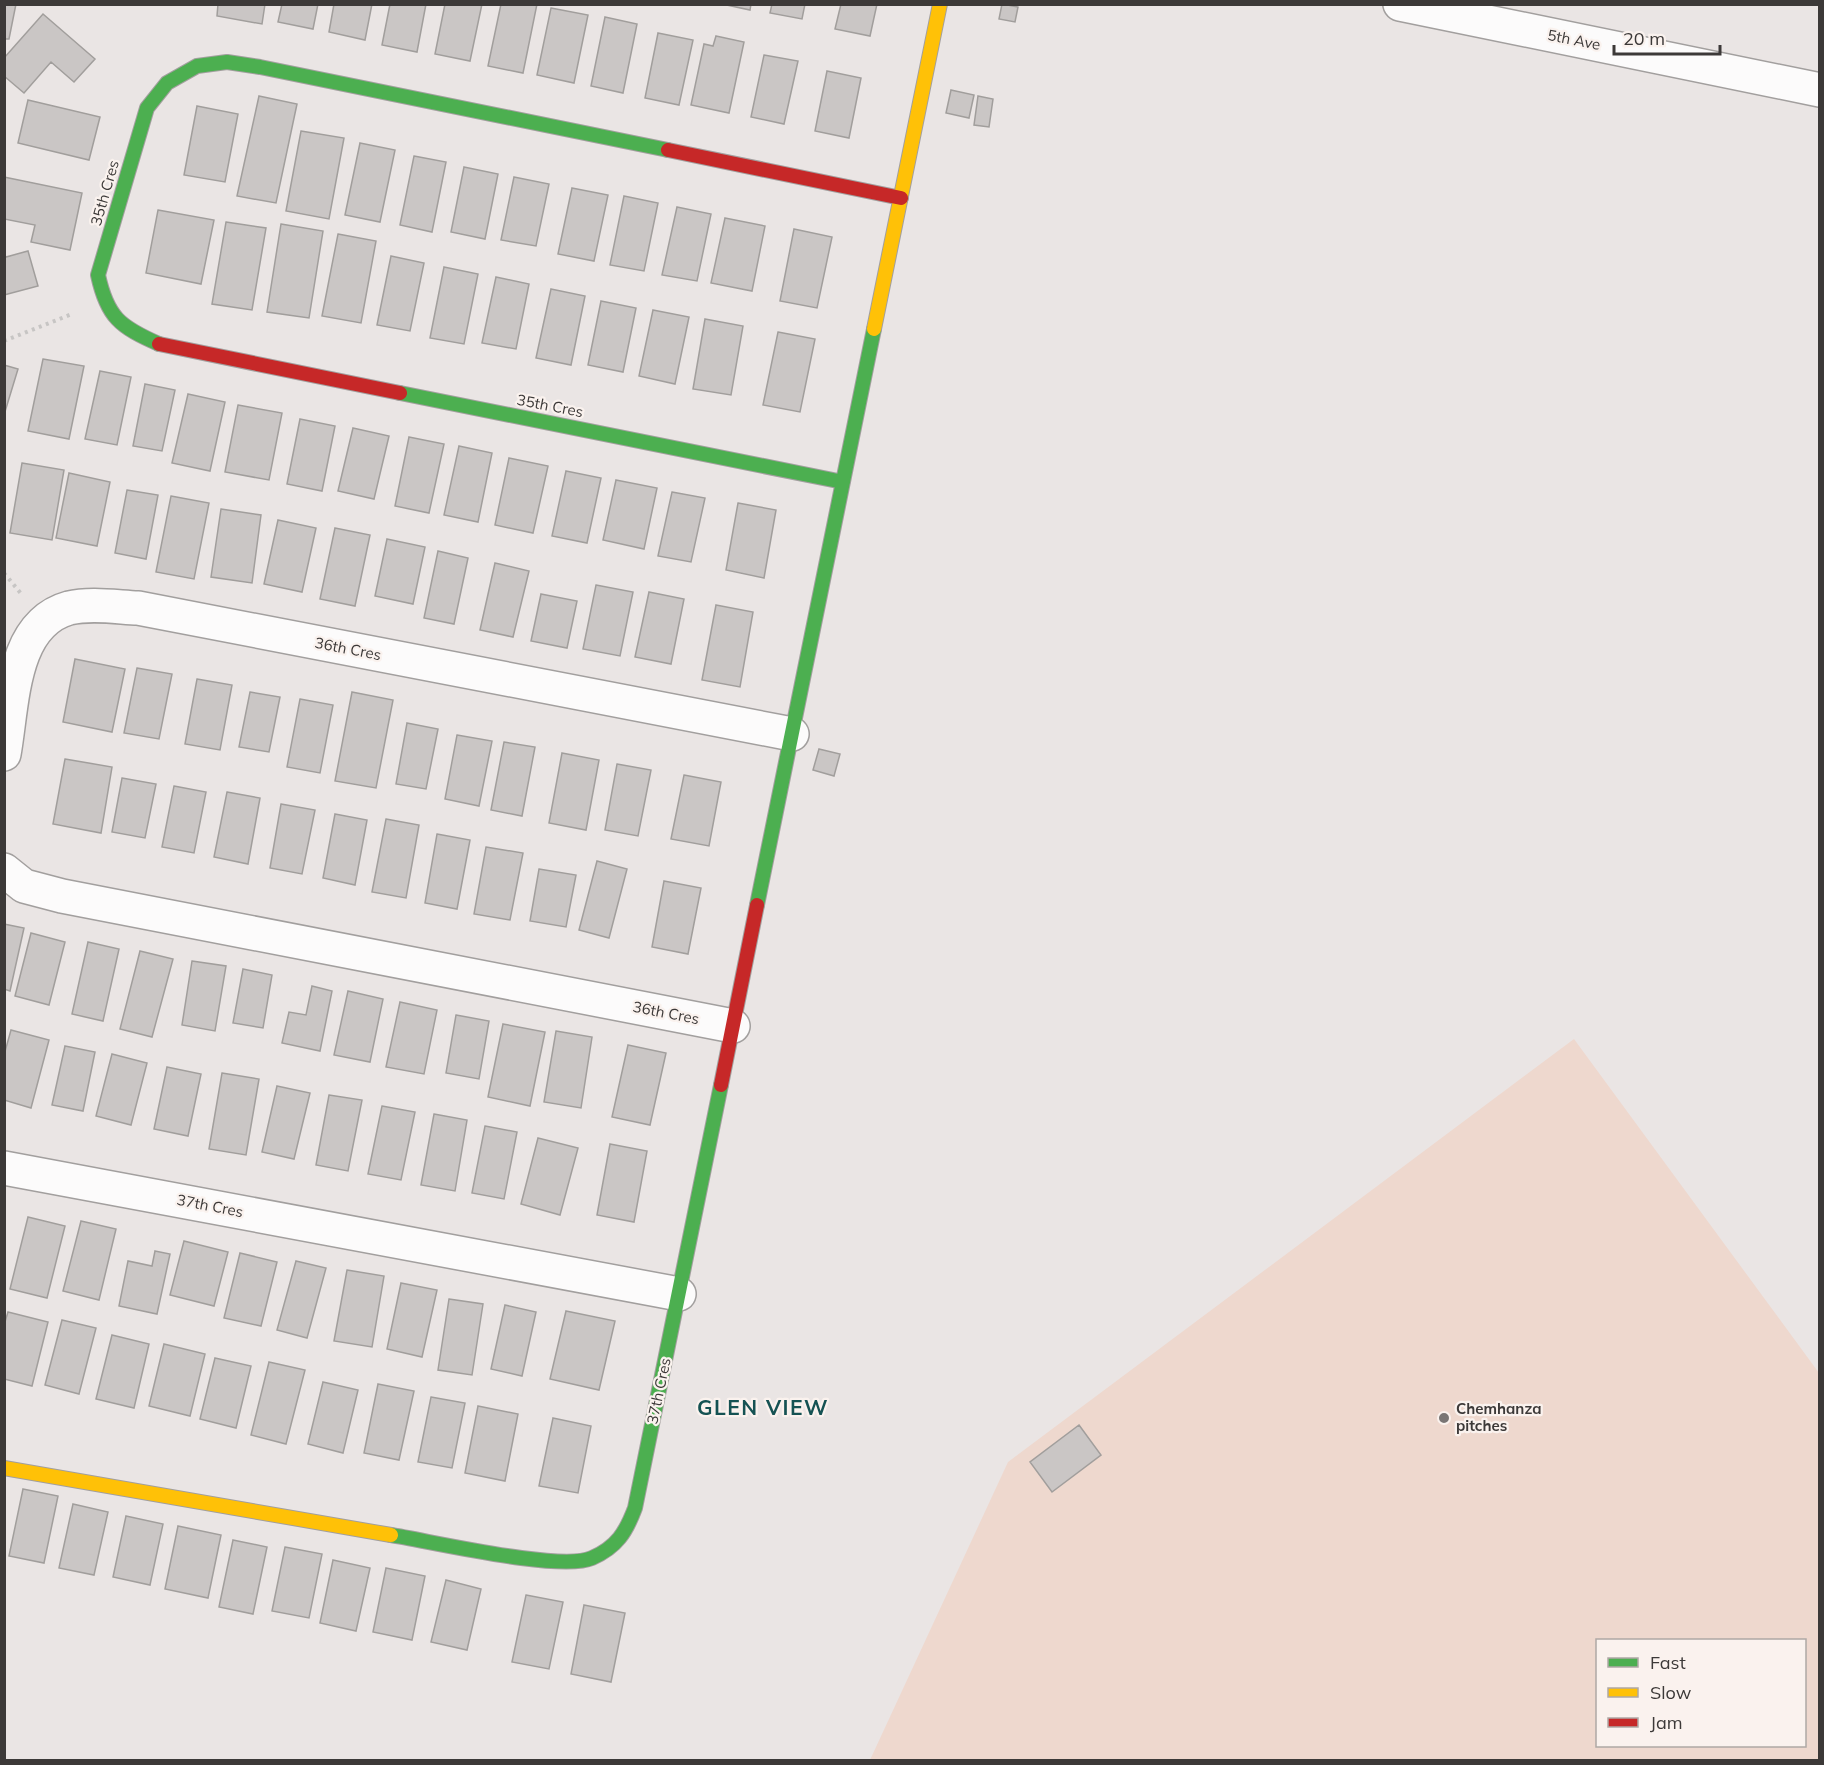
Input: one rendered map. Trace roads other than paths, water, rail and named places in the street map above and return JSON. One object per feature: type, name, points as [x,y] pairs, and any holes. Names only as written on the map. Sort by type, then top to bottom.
[{"type":"street","points":[[679,1294],[940,4]]},
{"type":"street","name":"5th Ave","points":[[1400,4],[1820,90]]},
{"type":"street","name":"35th Cres","points":[[843,482],[159,344],[130,332],[112,318],[103,301],[99,275],[147,108],[167,83],[197,66],[226,63],[260,67],[901,198]]},
{"type":"street","name":"36th Cres","points":[[4,754],[21,657],[42,620],[70,608],[99,607],[138,608],[792,734]]},
{"type":"street","name":"36th Cres","points":[[4,870],[24,886],[62,896],[733,1026]]},
{"type":"street","name":"37th Cres","points":[[4,1168],[679,1294],[635,1508],[624,1536],[591,1559],[556,1563],[4,1468]]},
{"type":"place","name":"Chemhanza pitches","points":[[1444,1418]]},
{"type":"district","name":"GLEN VIEW","points":[[763,1408]]}]
